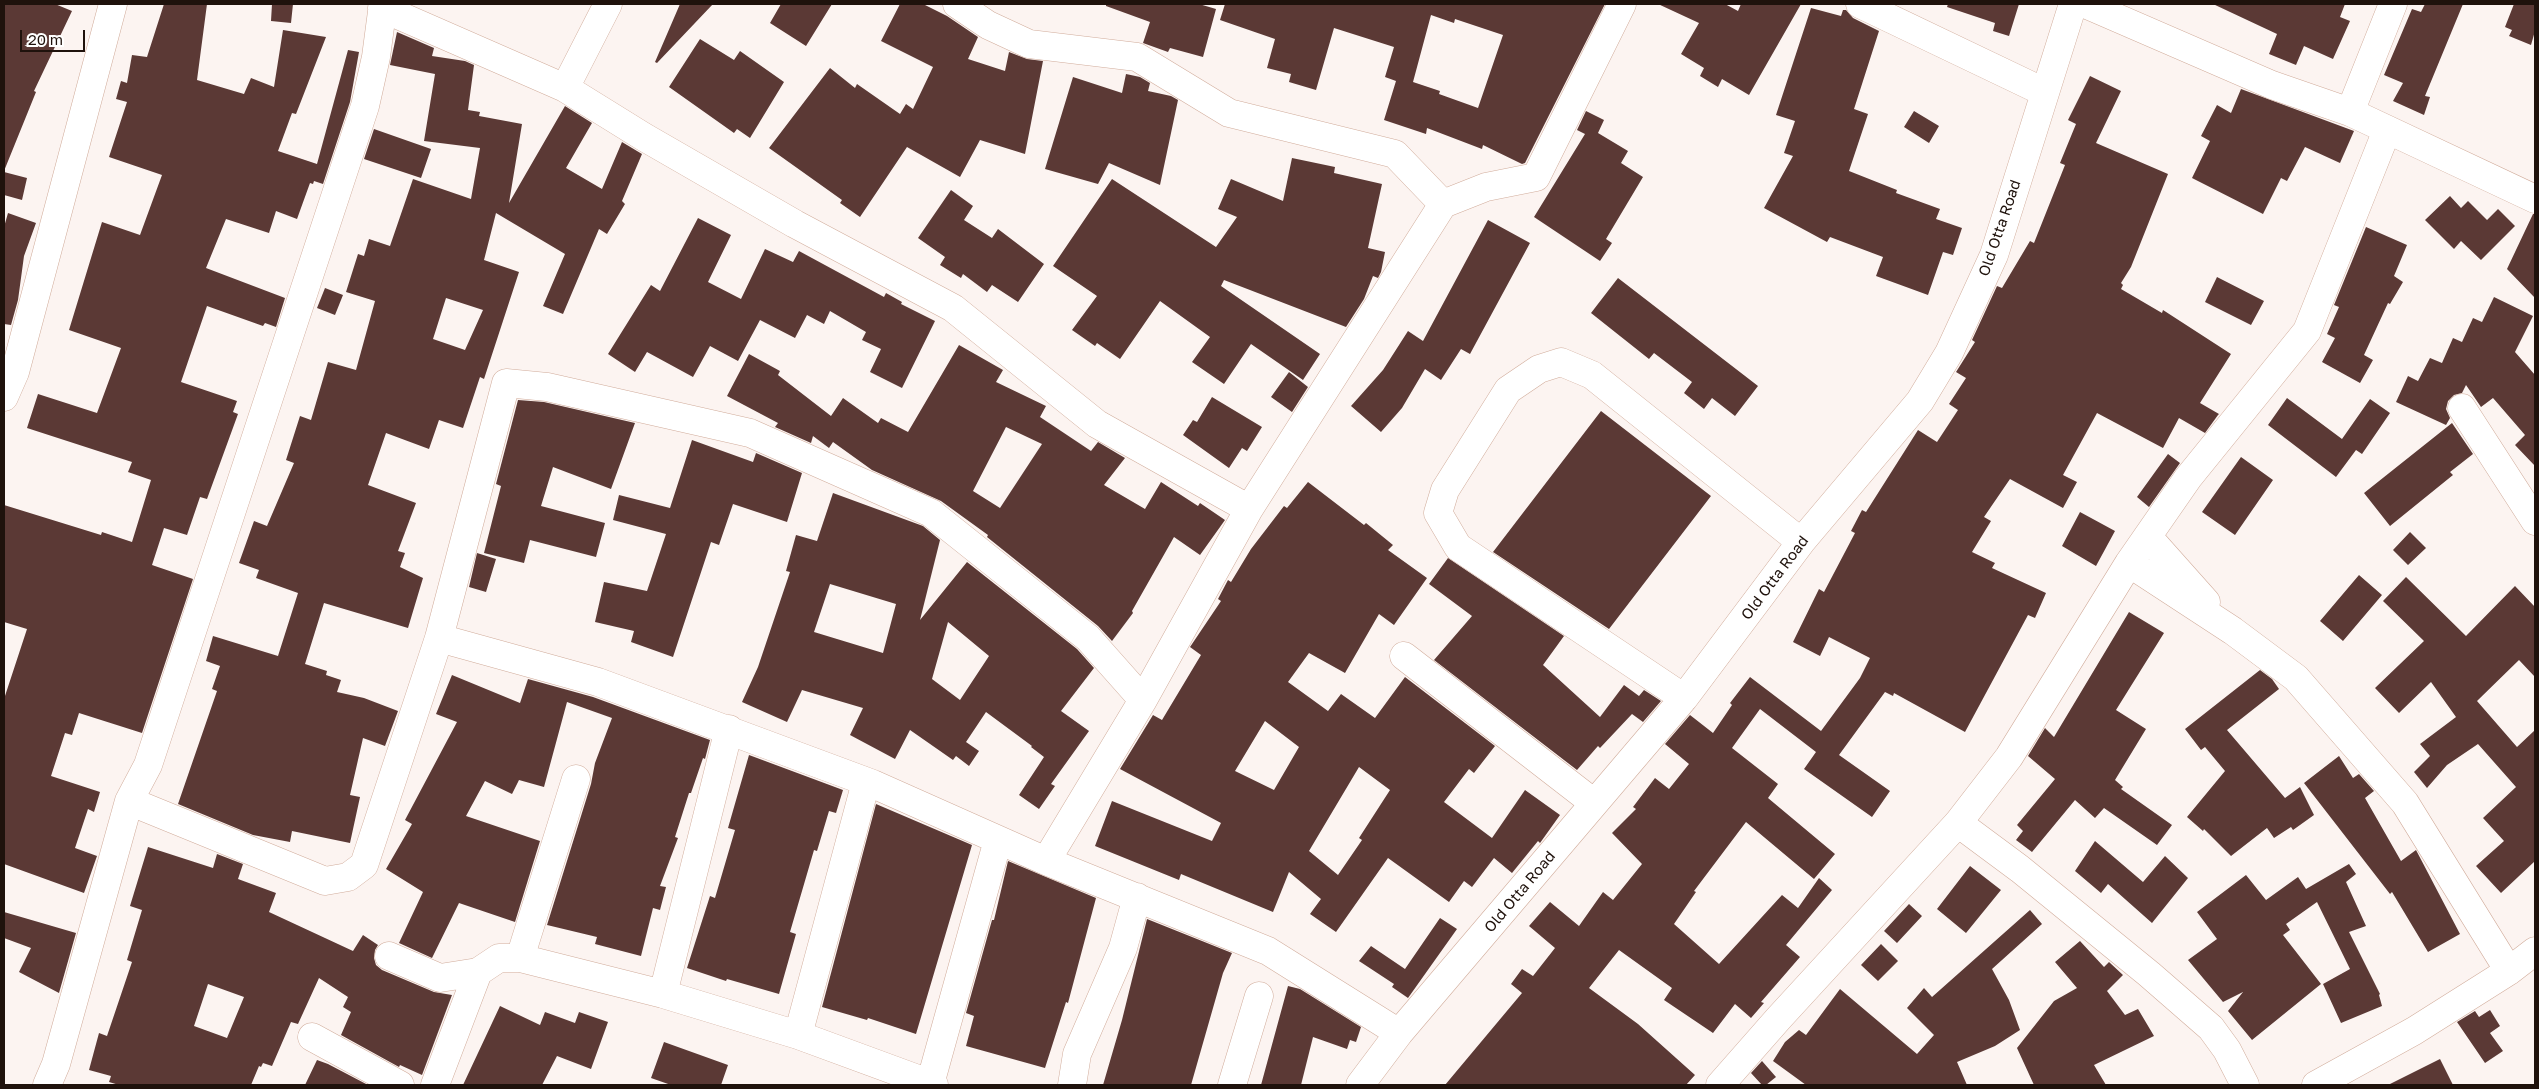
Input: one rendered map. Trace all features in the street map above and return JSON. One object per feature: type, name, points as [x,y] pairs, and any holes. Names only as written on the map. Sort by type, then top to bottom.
[{"type":"street","points":[[4,397],[15,372],[113,4]]},
{"type":"street","points":[[564,88],[608,4]]},
{"type":"street","points":[[956,4],[988,25],[1029,44],[1137,57],[1229,113],[1396,154],[1443,204]]},
{"type":"street","points":[[1046,861],[1143,700],[1249,509],[1443,204],[1486,187],[1536,176],[1622,4]]},
{"type":"street","points":[[1860,4],[2044,92]]},
{"type":"street","name":"Old Otta Road","points":[[1360,1085],[1399,1033],[1684,698],[1801,542],[1920,401],[1949,353],[1994,255],[2073,4]]},
{"type":"street","points":[[2085,4],[2272,85],[2350,112],[2535,199]]},
{"type":"street","points":[[2350,112],[2394,4]]},
{"type":"street","points":[[47,1085],[56,1064],[129,801],[148,765],[365,106],[376,57],[383,6],[564,88],[644,137],[795,224],[953,308],[1097,424],[1249,509]]},
{"type":"street","points":[[1720,1085],[1778,1018],[1958,823],[2009,757],[2129,563],[2149,538],[2188,478],[2307,331],[2387,130]]},
{"type":"street","points":[[1684,698],[1458,547],[1438,513],[1445,490],[1508,390],[1539,369],[1561,362],[1592,375],[1801,542]]},
{"type":"street","points":[[129,801],[325,881],[348,877],[364,865],[439,638],[506,383],[547,387],[750,433],[931,514],[1088,638],[1143,700]]},
{"type":"street","points":[[2462,408],[2535,521]]},
{"type":"street","points":[[2149,538],[2233,631]]},
{"type":"street","points":[[2129,563],[2233,631],[2296,678],[2405,803],[2509,971]]},
{"type":"street","points":[[439,638],[598,682],[729,729],[866,782],[1046,861],[1137,896],[1268,951],[1399,1033]]},
{"type":"street","points":[[1404,656],[1594,803]]},
{"type":"street","points":[[663,994],[729,729]]},
{"type":"street","points":[[520,958],[576,779]]},
{"type":"street","points":[[798,1035],[866,782]]},
{"type":"street","points":[[1958,823],[2020,869],[2149,974],[2211,1028],[2227,1050],[2245,1085]]},
{"type":"street","points":[[389,956],[440,978],[478,972],[499,958],[520,958],[663,994],[798,1035],[932,1085],[998,840]]},
{"type":"street","points":[[1072,1085],[1077,1054],[1123,948],[1137,896]]},
{"type":"street","points":[[2316,1085],[2414,1031],[2509,971],[2535,951]]},
{"type":"street","points":[[435,1085],[478,972]]},
{"type":"street","points":[[1232,1085],[1259,996]]},
{"type":"street","points":[[312,1037],[400,1085]]},
{"type":"building","points":[[4,4],[55,4],[72,11],[34,91],[36,92],[4,171]]},
{"type":"building","points":[[164,4],[207,4],[197,80],[244,94],[251,78],[274,87],[283,30],[326,37],[296,114],[292,113],[278,151],[317,164],[348,50],[359,52],[350,102],[323,184],[314,181],[313,184],[310,183],[297,219],[276,211],[269,233],[226,219],[206,268],[285,298],[276,327],[265,323],[263,326],[207,306],[181,382],[237,401],[233,412],[238,414],[207,499],[200,497],[187,535],[164,528],[152,565],[193,579],[142,733],[79,713],[72,735],[65,733],[51,776],[100,792],[94,812],[88,809],[75,848],[97,856],[84,893],[4,864],[4,699],[27,629],[4,622],[4,505],[101,535],[102,532],[132,542],[151,480],[128,472],[132,462],[27,428],[38,394],[97,413],[121,348],[69,330],[102,222],[140,235],[162,175],[109,157],[127,102],[116,99],[121,81],[127,83],[132,55],[147,57]]},
{"type":"building","points":[[272,4],[293,4],[291,23],[271,21]]},
{"type":"building","points":[[680,4],[713,4],[657,63],[655,62]]},
{"type":"building","points":[[781,4],[832,4],[806,46],[770,23]]},
{"type":"building","points":[[900,4],[923,4],[947,16],[978,37],[968,59],[1005,71],[1009,52],[1027,59],[1043,61],[1025,154],[980,140],[960,177],[907,147],[860,217],[840,203],[842,200],[769,148],[830,68],[855,88],[857,84],[900,114],[906,104],[913,109],[933,67],[881,41]]},
{"type":"building","points":[[1106,4],[1199,4],[1216,9],[1203,57],[1170,48],[1168,52],[1143,43],[1150,22],[1106,6]]},
{"type":"building","points":[[1225,4],[1605,4],[1525,163],[1522,164],[1483,145],[1482,149],[1427,128],[1426,134],[1384,120],[1396,81],[1385,77],[1394,47],[1334,28],[1316,90],[1289,82],[1291,74],[1267,68],[1275,39],[1220,20]],"holes":[[[1431,15],[1454,23],[1455,19],[1503,35],[1478,108],[1439,94],[1440,91],[1413,82]]]},
{"type":"building","points":[[1658,4],[1725,4],[1738,11],[1741,4],[1801,4],[1749,95],[1722,79],[1718,87],[1700,76],[1704,68],[1681,54],[1699,23]]},
{"type":"building","points":[[1948,4],[2019,4],[2009,36],[1993,31],[1995,23],[1947,7]]},
{"type":"building","points":[[2213,4],[2345,4],[2340,17],[2350,21],[2333,59],[2304,46],[2296,65],[2269,54],[2277,34]]},
{"type":"building","points":[[2425,4],[2463,4],[2425,96],[2430,97],[2424,115],[2393,101],[2403,83],[2384,75],[2412,9],[2421,12]]},
{"type":"building","points":[[2514,4],[2535,4],[2535,31],[2531,45],[2509,36],[2512,30],[2505,27]]},
{"type":"building","points":[[1811,8],[1841,16],[1843,10],[1846,10],[1853,18],[1879,31],[1854,109],[1868,114],[1849,171],[1897,190],[1896,193],[1940,209],[1936,219],[1962,228],[1953,255],[1943,252],[1928,295],[1876,276],[1883,257],[1830,237],[1827,242],[1764,208],[1793,156],[1784,153],[1795,121],[1776,115]]},
{"type":"building","points":[[397,32],[434,48],[432,56],[465,61],[474,65],[468,110],[480,112],[479,116],[522,124],[509,203],[565,106],[592,123],[566,168],[602,189],[622,142],[642,154],[622,201],[625,204],[607,234],[599,229],[563,314],[543,306],[565,254],[496,213],[484,260],[519,272],[484,379],[480,377],[463,428],[439,420],[429,449],[386,433],[368,485],[416,503],[398,551],[405,553],[400,567],[423,578],[408,628],[324,603],[305,664],[327,671],[326,675],[341,680],[337,692],[364,698],[398,711],[385,746],[363,738],[350,795],[360,797],[350,843],[292,831],[290,842],[253,835],[178,804],[217,691],[212,689],[220,666],[206,661],[213,636],[278,656],[298,593],[256,578],[259,570],[239,563],[254,521],[267,526],[294,463],[286,460],[300,416],[311,420],[328,362],[356,370],[375,301],[346,292],[358,254],[364,256],[369,239],[390,246],[413,179],[471,199],[480,148],[424,141],[435,74],[390,65]],"holes":[[[446,298],[483,310],[465,350],[433,339]]]},
{"type":"building","points":[[700,39],[734,60],[740,51],[784,82],[750,138],[737,129],[734,133],[669,87]]},
{"type":"building","points":[[1126,74],[1140,77],[1150,83],[1148,91],[1171,96],[1178,100],[1160,185],[1109,163],[1098,184],[1045,169],[1073,77],[1122,93]]},
{"type":"building","points":[[2090,76],[2121,91],[2096,143],[2168,174],[2131,267],[2121,283],[2123,285],[2121,289],[2162,313],[2163,310],[2231,354],[2200,403],[2219,414],[2205,433],[2179,418],[2163,448],[2097,413],[2063,475],[2077,482],[2063,508],[2010,479],[1984,517],[1991,521],[1972,552],[1995,563],[1992,568],[2046,593],[2035,618],[2028,615],[1965,732],[1894,693],[1893,696],[1885,692],[1839,755],[1890,791],[1872,817],[1804,769],[1816,752],[1760,709],[1732,748],[1778,784],[1768,798],[1835,854],[1814,879],[1746,822],[1694,891],[1696,892],[1674,924],[1719,964],[1782,895],[1798,908],[1819,878],[1832,890],[1786,945],[1800,957],[1761,1002],[1764,1003],[1751,1018],[1735,1004],[1713,1033],[1664,1000],[1672,988],[1619,950],[1589,988],[1638,1024],[1695,1075],[1686,1085],[1445,1085],[1522,993],[1511,984],[1522,969],[1533,976],[1555,948],[1529,926],[1550,902],[1579,926],[1603,892],[1613,900],[1642,864],[1612,833],[1636,809],[1633,807],[1655,778],[1669,789],[1689,764],[1665,744],[1690,715],[1713,733],[1732,705],[1730,703],[1750,677],[1821,731],[1860,678],[1870,658],[1829,637],[1820,656],[1793,642],[1819,589],[1824,592],[1855,533],[1851,531],[1862,510],[1866,512],[1918,430],[1937,442],[1958,410],[1949,404],[1966,378],[1956,372],[1975,342],[1972,340],[1997,286],[2002,288],[2030,241],[2034,243],[2065,165],[2060,163],[2076,124],[2068,120]]},
{"type":"building","points":[[2241,89],[2354,131],[2340,163],[2305,147],[2287,181],[2281,178],[2263,214],[2192,178],[2210,141],[2201,136],[2217,105],[2231,113]]},
{"type":"building","points":[[1586,111],[1604,120],[1598,133],[1628,151],[1621,163],[1643,177],[1606,239],[1612,243],[1600,261],[1534,217],[1585,134],[1577,130]]},
{"type":"building","points":[[1914,111],[1939,126],[1929,143],[1904,127]]},
{"type":"building","points":[[374,129],[431,149],[421,178],[364,159]]},
{"type":"building","points":[[1292,158],[1335,167],[1334,173],[1382,184],[1368,248],[1385,252],[1381,272],[1378,278],[1373,276],[1364,299],[1346,327],[1224,280],[1221,286],[1320,354],[1303,380],[1251,344],[1224,384],[1192,362],[1210,337],[1160,301],[1120,359],[1097,343],[1095,346],[1072,330],[1097,296],[1053,266],[1112,179],[1216,247],[1237,217],[1218,209],[1231,179],[1283,201]]},
{"type":"building","points":[[4,172],[27,178],[22,200],[4,195]]},
{"type":"building","points":[[951,190],[973,206],[964,220],[992,238],[998,229],[1044,264],[1018,302],[992,285],[987,292],[963,274],[961,278],[940,265],[945,257],[918,238]]},
{"type":"building","points":[[2450,196],[2461,208],[2468,201],[2487,220],[2498,209],[2515,226],[2481,260],[2461,241],[2454,249],[2425,220]]},
{"type":"building","points":[[8,213],[36,223],[24,256],[18,300],[11,325],[4,324],[4,227]]},
{"type":"building","points":[[2533,214],[2535,214],[2535,298],[2507,269]]},
{"type":"building","points":[[698,218],[731,235],[708,282],[741,299],[765,249],[793,262],[799,251],[884,297],[886,293],[902,302],[901,304],[935,321],[902,388],[870,372],[881,349],[862,340],[866,332],[830,311],[824,324],[807,315],[795,338],[760,320],[738,361],[710,346],[693,377],[647,352],[635,372],[608,354],[651,285],[660,291]]},
{"type":"building","points":[[1488,220],[1530,243],[1470,354],[1461,349],[1441,380],[1425,369],[1402,408],[1381,432],[1351,406],[1383,370],[1408,331],[1423,341]]},
{"type":"building","points":[[2366,227],[2407,245],[2394,276],[2403,282],[2390,304],[2388,303],[2364,355],[2373,360],[2360,383],[2322,362],[2335,338],[2327,334],[2339,307],[2334,305]]},
{"type":"building","points":[[2217,277],[2264,301],[2251,325],[2205,302]]},
{"type":"building","points":[[1618,278],[1758,386],[1735,416],[1712,398],[1704,409],[1684,393],[1692,382],[1654,353],[1649,359],[1591,313]]},
{"type":"building","points":[[325,288],[343,295],[335,315],[317,308]]},
{"type":"building","points":[[2494,297],[2533,316],[2515,352],[2535,375],[2535,466],[2515,445],[2525,435],[2493,398],[2481,407],[2466,385],[2462,393],[2454,395],[2448,401],[2446,409],[2450,418],[2446,425],[2396,402],[2408,376],[2418,381],[2430,358],[2442,363],[2453,338],[2462,342],[2473,318],[2482,322]]},
{"type":"building","points":[[959,345],[1003,370],[996,382],[1046,406],[1040,417],[1091,451],[1098,442],[1125,458],[1104,485],[1145,509],[1161,482],[1198,506],[1200,503],[1225,520],[1200,555],[1174,537],[1132,611],[1133,613],[1112,641],[1098,626],[987,537],[988,535],[941,501],[872,470],[833,442],[829,448],[813,436],[811,443],[775,427],[778,423],[727,396],[749,354],[780,371],[778,375],[831,416],[843,398],[878,423],[881,418],[908,432]],"holes":[[[1006,427],[1042,444],[1000,508],[973,491]]]},
{"type":"building","points":[[1289,372],[1308,387],[1292,412],[1271,397]]},
{"type":"building","points":[[1212,397],[1262,427],[1247,451],[1242,448],[1229,468],[1183,435],[1193,420],[1197,422]]},
{"type":"building","points":[[2287,398],[2342,439],[2370,399],[2390,413],[2362,454],[2356,450],[2336,477],[2268,425]]},
{"type":"building","points":[[518,400],[544,402],[635,423],[611,489],[553,467],[541,506],[605,523],[596,557],[530,540],[524,563],[484,553],[501,486],[496,484]]},
{"type":"building","points":[[1601,411],[1711,496],[1609,629],[1493,552]]},
{"type":"building","points":[[2452,423],[2473,454],[2450,472],[2453,475],[2390,526],[2364,493]]},
{"type":"building","points":[[692,440],[753,462],[756,453],[802,473],[787,522],[733,504],[719,545],[711,542],[673,657],[631,642],[634,631],[595,622],[604,582],[647,591],[666,534],[613,520],[619,495],[670,508]]},
{"type":"building","points":[[2168,454],[2180,463],[2149,507],[2137,497]]},
{"type":"building","points":[[2241,457],[2273,480],[2235,535],[2202,512]]},
{"type":"building","points":[[1308,482],[1364,525],[1366,523],[1393,545],[1388,550],[1427,578],[1394,625],[1379,614],[1345,673],[1309,653],[1288,682],[1328,711],[1341,694],[1375,718],[1405,677],[1495,746],[1474,773],[1469,769],[1444,802],[1492,838],[1525,790],[1560,815],[1540,843],[1538,841],[1512,873],[1494,858],[1472,887],[1464,881],[1449,902],[1388,858],[1336,932],[1310,914],[1321,899],[1289,872],[1273,912],[1181,874],[1179,880],[1095,846],[1112,801],[1212,841],[1221,823],[1120,769],[1153,715],[1162,720],[1201,655],[1190,647],[1221,601],[1218,599],[1228,580],[1231,582],[1251,549],[1284,506],[1287,508]],"holes":[[[1265,721],[1299,747],[1274,790],[1235,771]],[[1359,767],[1390,790],[1359,838],[1362,840],[1338,875],[1309,851]]]},
{"type":"building","points":[[833,493],[923,526],[940,540],[920,620],[967,562],[1077,649],[1094,668],[1061,711],[1089,731],[1051,784],[1055,786],[1039,809],[1019,795],[1044,757],[986,712],[966,742],[979,751],[969,766],[956,756],[953,760],[910,730],[895,759],[850,735],[863,708],[802,690],[787,722],[742,702],[758,667],[790,572],[786,571],[796,535],[817,541]],"holes":[[[830,584],[896,604],[883,653],[814,632]],[[948,622],[989,656],[960,700],[932,679]]]},
{"type":"building","points":[[2080,512],[2115,531],[2096,566],[2062,546]]},
{"type":"building","points":[[2410,532],[2426,548],[2408,565],[2393,550]]},
{"type":"building","points":[[477,553],[496,559],[486,592],[469,587]]},
{"type":"building","points":[[1448,558],[1564,636],[1543,665],[1600,717],[1624,685],[1639,696],[1644,690],[1661,701],[1643,722],[1632,714],[1600,748],[1598,746],[1577,770],[1434,660],[1472,616],[1429,584]]},
{"type":"building","points":[[2359,575],[2382,595],[2343,641],[2320,621]]},
{"type":"building","points":[[2406,577],[2466,636],[2515,586],[2535,607],[2535,677],[2519,660],[2477,701],[2517,747],[2535,730],[2535,861],[2501,893],[2476,866],[2504,841],[2483,818],[2516,787],[2478,744],[2447,765],[2427,788],[2414,772],[2430,756],[2420,744],[2456,717],[2431,682],[2399,713],[2375,688],[2424,641],[2383,601]]},
{"type":"building","points":[[2129,612],[2164,633],[2116,710],[2146,729],[2115,780],[2123,787],[2121,789],[2172,825],[2157,845],[2104,808],[2095,818],[2075,800],[2032,852],[2016,840],[2023,831],[2017,825],[2055,779],[2028,756],[2045,728],[2054,737]]},
{"type":"building","points":[[2260,670],[2272,679],[2279,689],[2227,730],[2285,798],[2300,787],[2314,815],[2293,830],[2291,827],[2274,838],[2267,828],[2231,856],[2204,829],[2203,831],[2187,817],[2225,771],[2205,747],[2201,750],[2185,729]]},
{"type":"building","points":[[452,675],[520,703],[528,679],[593,697],[710,740],[705,759],[703,758],[691,793],[689,793],[675,837],[678,838],[660,886],[666,887],[660,910],[653,908],[641,956],[595,944],[597,937],[547,925],[591,784],[595,763],[612,718],[567,702],[544,787],[519,780],[512,794],[485,781],[466,816],[540,841],[515,922],[459,903],[432,958],[399,943],[423,892],[386,869],[412,824],[405,820],[457,722],[436,714]]},
{"type":"building","points":[[749,755],[843,790],[836,813],[829,811],[817,851],[814,850],[790,932],[796,934],[779,994],[727,979],[726,981],[687,968],[710,896],[715,898],[735,830],[728,828]]},
{"type":"building","points":[[2339,756],[2353,778],[2359,774],[2374,791],[2365,798],[2401,861],[2416,850],[2460,934],[2428,952],[2392,892],[2390,894],[2304,783]]},
{"type":"building","points":[[876,804],[972,845],[916,1034],[868,1018],[867,1020],[822,1007]]},
{"type":"building","points":[[2095,841],[2143,882],[2165,856],[2188,878],[2152,923],[2108,884],[2101,893],[2075,871]]},
{"type":"building","points":[[148,847],[213,868],[217,854],[243,864],[238,879],[276,893],[269,912],[353,951],[363,935],[378,945],[374,958],[376,965],[382,970],[434,992],[452,995],[422,1075],[400,1065],[399,1067],[341,1035],[351,1012],[343,1007],[348,997],[319,978],[298,1024],[291,1022],[272,1066],[263,1063],[261,1067],[259,1066],[251,1085],[119,1085],[109,1082],[111,1076],[89,1070],[99,1033],[107,1036],[132,962],[127,960],[142,910],[130,906]],"holes":[[[208,984],[244,997],[227,1038],[194,1026]]]},
{"type":"building","points":[[1008,861],[1096,898],[1068,1003],[1066,1002],[1045,1068],[966,1046],[974,1016],[966,1013],[992,920],[994,920]]},
{"type":"building","points":[[2349,864],[2356,874],[2346,882],[2366,926],[2349,932],[2380,994],[2382,1006],[2341,1023],[2323,984],[2350,969],[2317,902],[2286,924],[2290,930],[2283,935],[2321,984],[2252,1040],[2228,1011],[2243,992],[2223,1002],[2188,960],[2217,939],[2197,912],[2246,875],[2266,900],[2298,877],[2306,889]]},
{"type":"building","points":[[1970,866],[2001,890],[1966,933],[1937,909]]},
{"type":"building","points":[[1909,904],[1922,916],[1897,943],[1884,931]]},
{"type":"building","points":[[2030,910],[2042,924],[1992,969],[2009,1000],[2020,1030],[1995,1046],[1957,1062],[1967,1085],[1806,1085],[1773,1061],[1785,1042],[1799,1030],[1806,1035],[1840,989],[1917,1054],[1934,1035],[1907,1008],[1924,988],[1932,997]]},
{"type":"building","points":[[4,912],[76,933],[59,993],[19,972],[31,948],[4,938]]},
{"type":"building","points":[[1440,918],[1457,929],[1408,998],[1392,987],[1394,984],[1359,961],[1371,946],[1405,969]]},
{"type":"building","points":[[1147,919],[1232,953],[1223,973],[1191,1085],[1103,1085],[1122,1020]]},
{"type":"building","points":[[2080,941],[2104,967],[2109,962],[2123,975],[2107,991],[2125,1015],[2138,1009],[2154,1036],[2094,1065],[2106,1085],[2034,1085],[2017,1048],[2054,1001],[2077,988],[2055,962]]},
{"type":"building","points":[[1881,944],[1898,961],[1878,981],[1861,965]]},
{"type":"building","points":[[1288,986],[1300,989],[1361,1027],[1356,1042],[1350,1040],[1347,1049],[1313,1037],[1301,1085],[1261,1085]]},
{"type":"building","points":[[500,1006],[540,1025],[545,1012],[575,1023],[579,1012],[608,1022],[591,1069],[557,1056],[542,1085],[463,1085]]},
{"type":"building","points":[[2490,1010],[2500,1026],[2490,1033],[2503,1051],[2485,1063],[2457,1022],[2475,1011],[2479,1017]]},
{"type":"building","points":[[664,1042],[728,1065],[721,1085],[671,1085],[651,1078]]},
{"type":"building","points":[[2440,1059],[2453,1085],[2388,1085]]},
{"type":"building","points":[[317,1060],[328,1064],[368,1085],[305,1085]]},
{"type":"building","points":[[1762,1061],[1776,1077],[1766,1085],[1762,1085],[1751,1073]]}]
